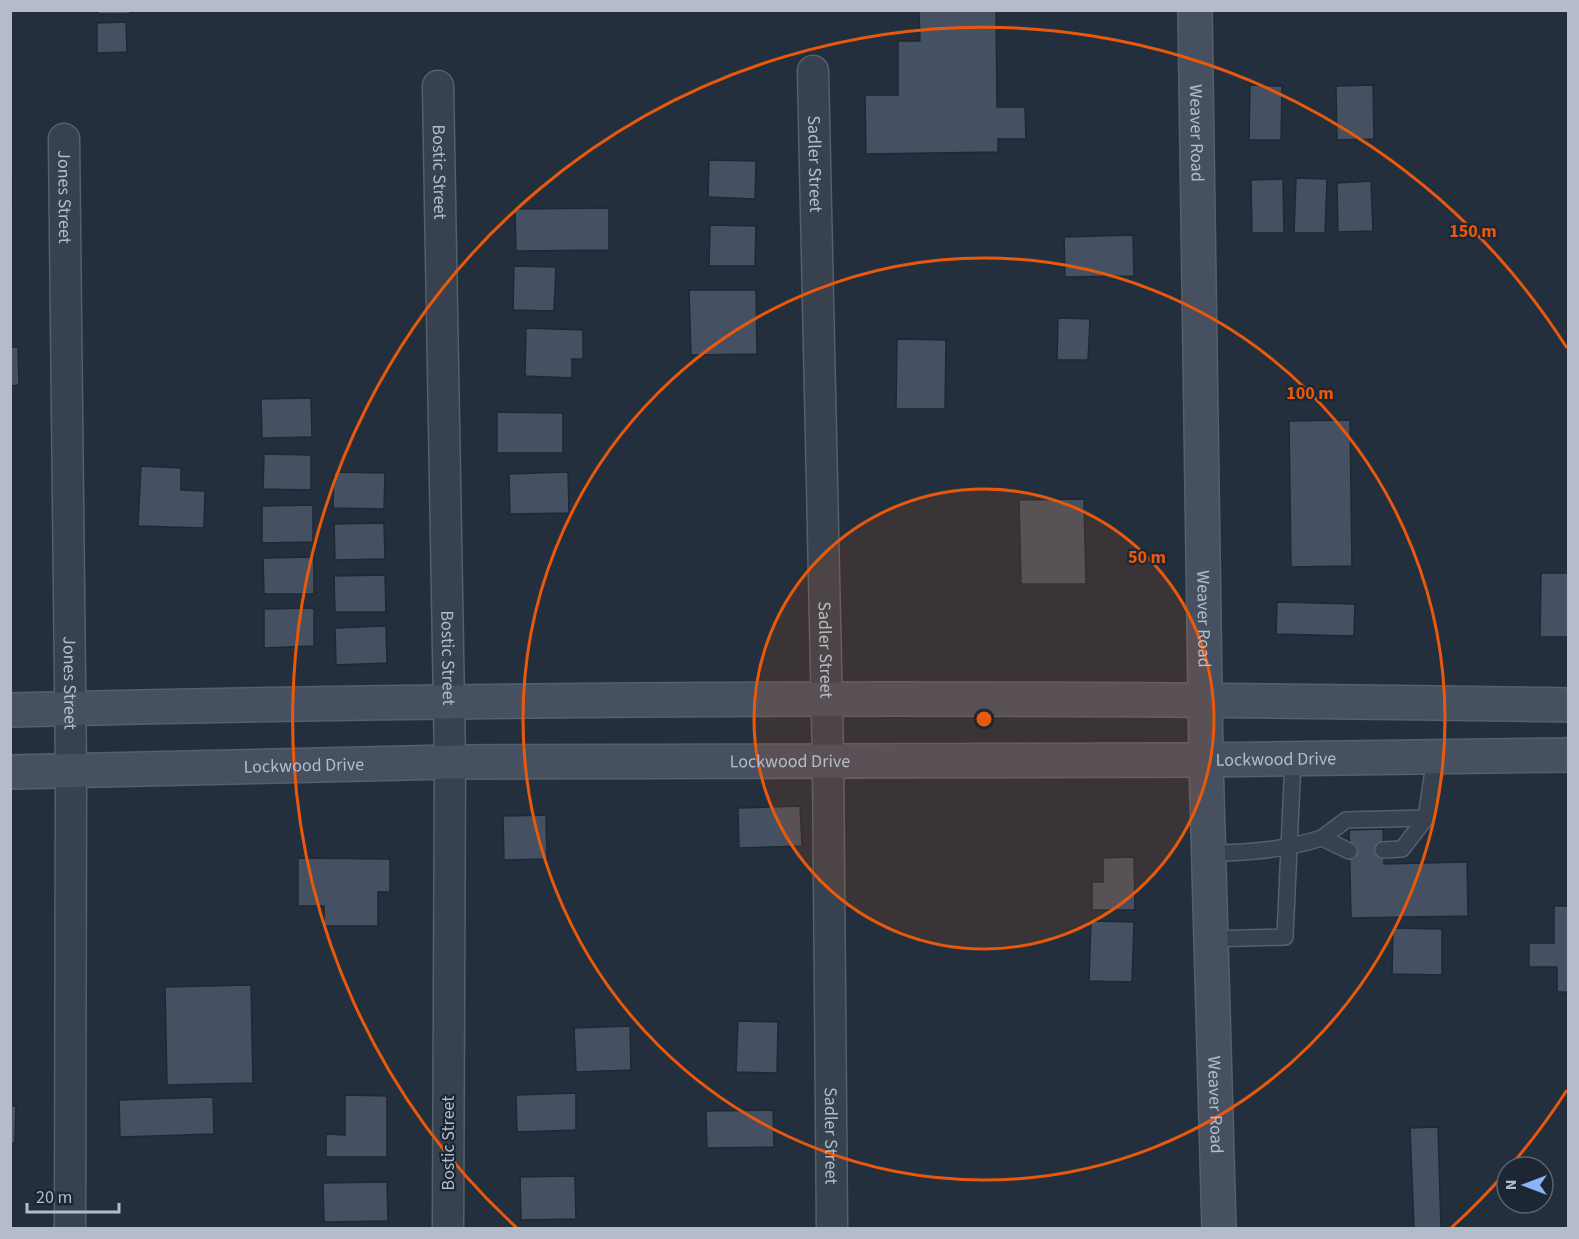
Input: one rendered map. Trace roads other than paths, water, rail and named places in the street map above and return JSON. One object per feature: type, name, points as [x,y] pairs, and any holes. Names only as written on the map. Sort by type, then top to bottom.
[{"type":"main road","name":"Weaver Road","points":[[1195,10],[1206,760],[1219,1228]]},
{"type":"main road","points":[[10,710],[448,702],[827,700],[1205,699],[1569,705]]},
{"type":"main road","name":"Lockwood Drive","points":[[10,772],[450,762],[828,759],[1206,760],[1569,755]]},
{"type":"street","name":"Sadler Street","points":[[813,71],[828,759],[832,1228]]},
{"type":"street","name":"Bostic Street","points":[[438,87],[450,762],[448,1228]]},
{"type":"street","name":"Jones Street","points":[[64,140],[70,771],[70,1228]]},
{"type":"lane","points":[[1383,850],[1402,849],[1426,818],[1436,757]]},
{"type":"lane","points":[[1211,939],[1285,937],[1293,759]]},
{"type":"lane","points":[[1209,853],[1258,853],[1289,848],[1322,838],[1346,820],[1426,818]]},
{"type":"lane","points":[[1322,838],[1349,851]]}]
